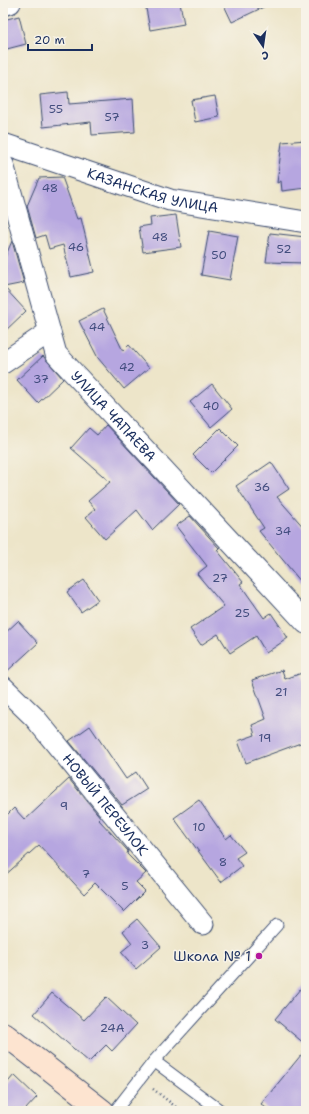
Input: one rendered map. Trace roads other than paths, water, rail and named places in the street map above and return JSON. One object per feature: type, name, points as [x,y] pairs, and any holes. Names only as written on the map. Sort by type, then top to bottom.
[{"type":"main road","points":[[3,1033],[103,1111]]},
{"type":"street","points":[[3,5],[10,3]]},
{"type":"street","name":"КАЗАНСКАЯ УЛИЦА","points":[[3,144],[170,200],[306,222]]},
{"type":"street","name":"УЛИЦА ЧАПАЕВА","points":[[3,164],[56,354],[306,623]]},
{"type":"street","points":[[3,363],[49,332]]},
{"type":"street","name":"НОВЫЙ ПЕРЕУЛОК","points":[[3,688],[35,718],[203,924]]},
{"type":"lane","points":[[115,1111],[154,1061],[277,925]]},
{"type":"lane","points":[[154,1061],[220,1111]]},
{"type":"place","name":"Школа № 1","points":[[259,956]]}]
